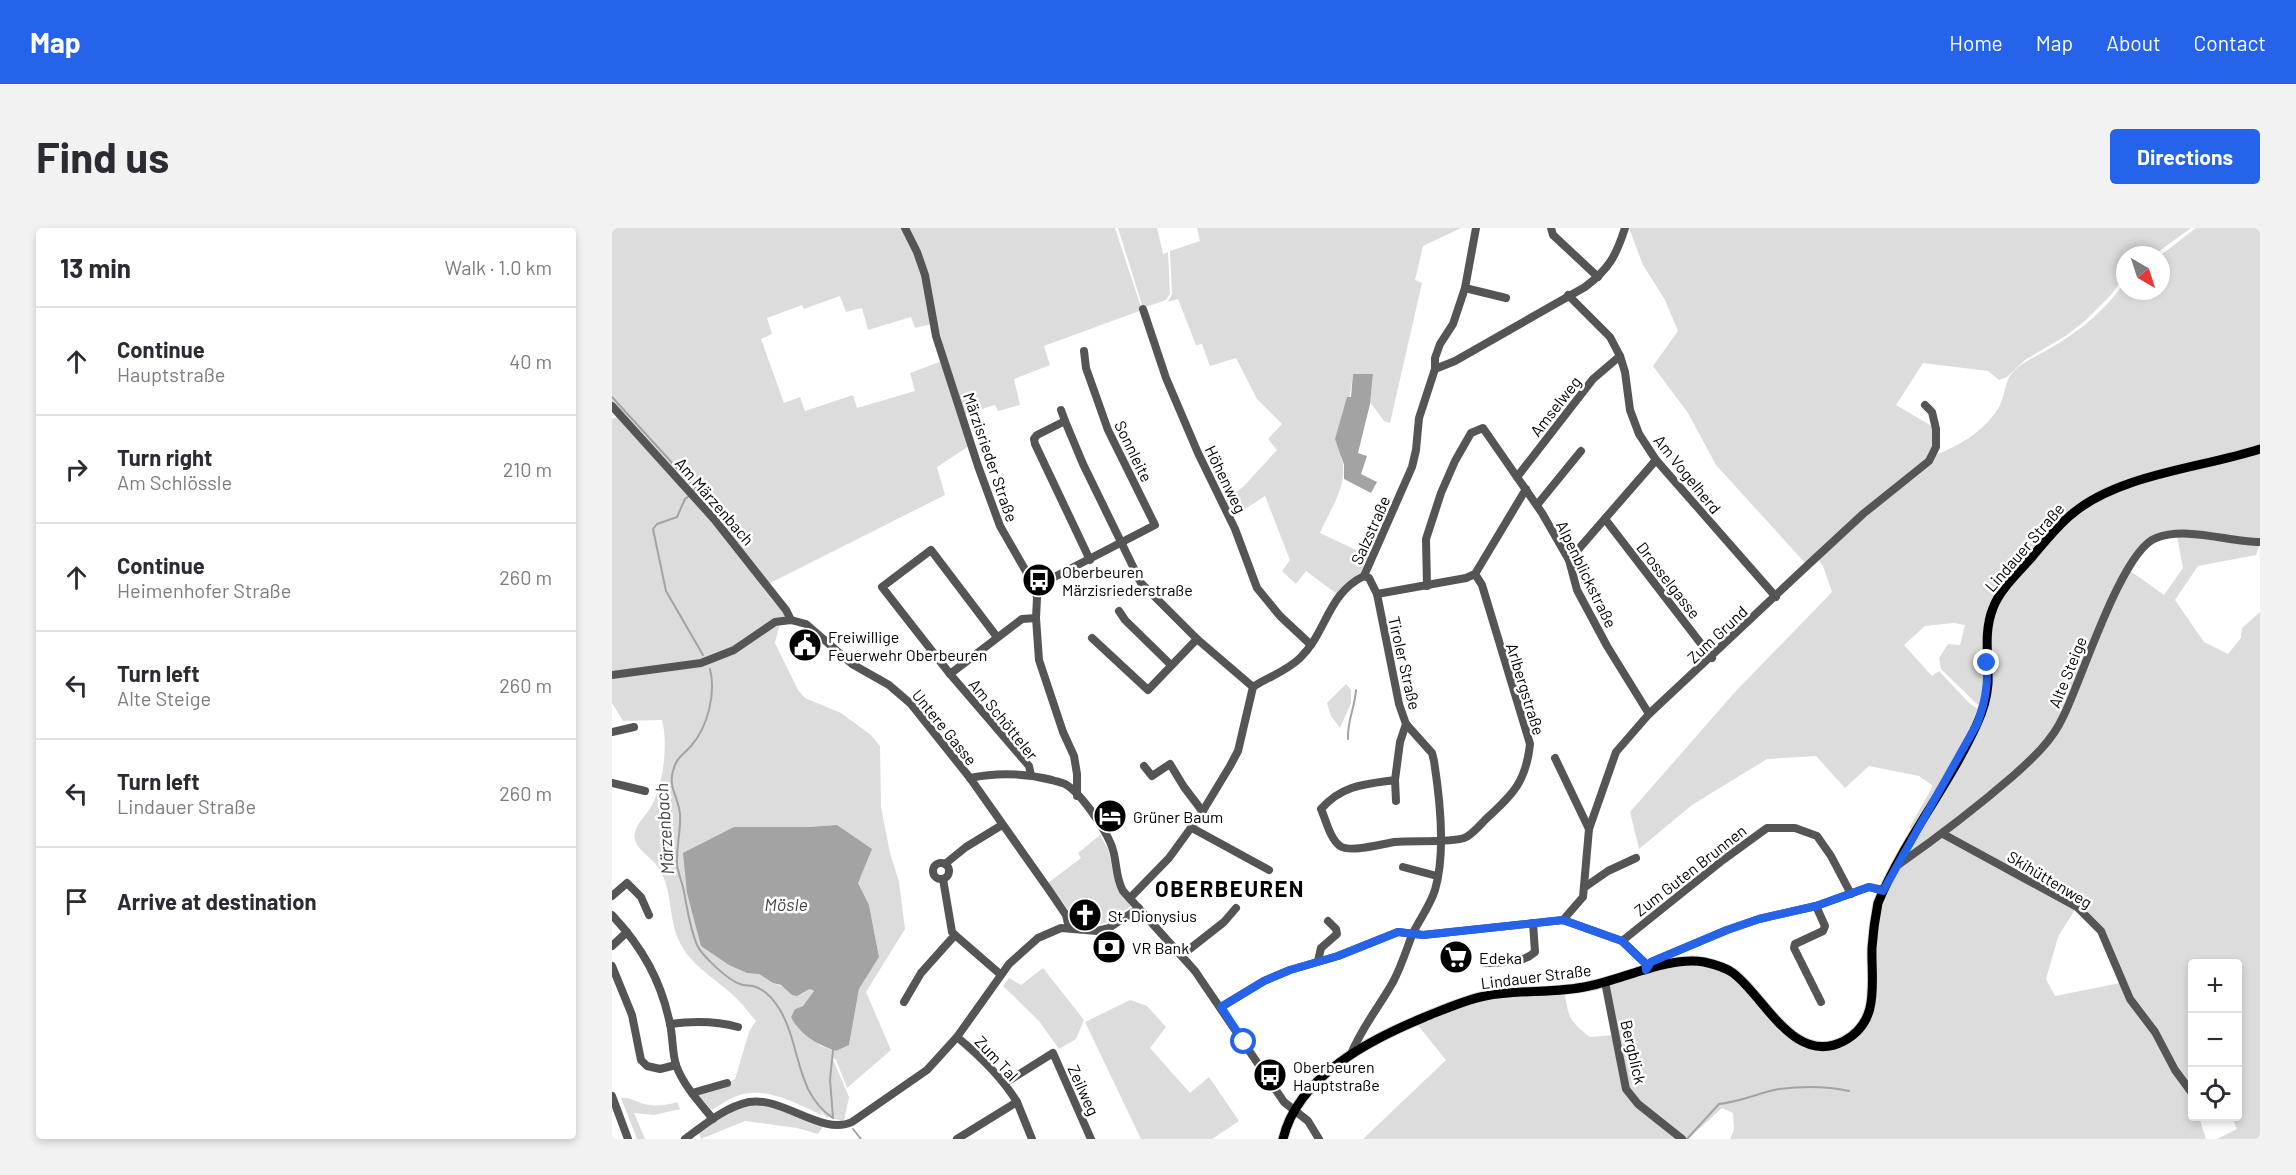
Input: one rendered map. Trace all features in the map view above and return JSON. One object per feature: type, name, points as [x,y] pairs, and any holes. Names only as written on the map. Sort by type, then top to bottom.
[{"type":"main road","name":"Lindauer Straße","points":[[1283,1139],[1294,1110],[1323,1077],[1351,1054],[1372,1041],[1416,1021],[1487,995],[1566,990],[1682,961],[1716,965],[1732,972],[1795,1038],[1818,1046],[1842,1042],[1862,1027],[1872,1004],[1873,927],[1883,891],[1977,724],[1985,703],[1988,685],[1986,641],[1994,605],[2027,562],[2072,514],[2091,500],[2119,487],[2260,449]]},
{"type":"street","name":"Märzisrieder Straße","points":[[905,228],[925,274],[936,336],[978,466],[1000,526],[1035,587],[1039,660],[1059,721],[1074,756],[1077,796]]},
{"type":"street","name":"Salzstraße","points":[[1253,687],[1286,669],[1300,658],[1311,645],[1341,593],[1364,576],[1412,467],[1419,418],[1435,369],[1435,358],[1440,344],[1453,324],[1465,288],[1476,228]]},
{"type":"street","points":[[1551,228],[1553,235],[1598,277]]},
{"type":"street","points":[[1435,369],[1455,361],[1598,277],[1612,261],[1625,228]]},
{"type":"street","points":[[1465,288],[1506,298]]},
{"type":"street","name":"Am Vogelherd","points":[[1568,296],[1610,337],[1625,372],[1630,410],[1639,434],[1656,460],[1776,597]]},
{"type":"street","name":"Höhenweg","points":[[1143,309],[1166,378],[1198,453],[1235,529],[1257,588],[1280,616],[1311,645]]},
{"type":"street","name":"Sonnleite","points":[[1035,587],[1155,525],[1108,430],[1086,368],[1084,351]]},
{"type":"street","name":"Amselweg","points":[[1517,477],[1593,379],[1620,356]]},
{"type":"street","name":"Zum Grund","points":[[1563,920],[1583,897],[1588,829],[1616,752],[1649,714],[1863,514],[1929,461],[1936,447],[1936,429],[1932,412],[1925,405]]},
{"type":"street","name":"Am Märzenbach","points":[[612,406],[714,519],[786,610],[791,620]]},
{"type":"street","points":[[1061,410],[1083,464],[1141,583],[1197,639],[1253,687],[1238,751],[1203,812],[1162,866],[1130,898]]},
{"type":"street","points":[[1065,422],[1037,435],[1034,439],[1090,560]]},
{"type":"street","name":"Alpenblickstraße","points":[[1427,586],[1426,539],[1446,483],[1471,433],[1483,428],[1537,505],[1569,560],[1577,590],[1607,646],[1649,714]]},
{"type":"street","points":[[1537,505],[1581,451]]},
{"type":"street","points":[[1569,560],[1656,460]]},
{"type":"street","points":[[1377,594],[1427,586],[1475,574],[1526,489]]},
{"type":"street","name":"Drosselgasse","points":[[1605,519],[1712,657]]},
{"type":"street","name":"Alte Steige","points":[[1898,865],[1943,834],[1994,793],[2036,755],[2049,739],[2063,718],[2088,654],[2128,569],[2145,545],[2156,538],[2188,533],[2260,542]]},
{"type":"street","name":"Am Schötteler","points":[[998,637],[931,549],[882,587],[950,674],[1029,766],[1031,775]]},
{"type":"street","name":"Arlbergstraße","points":[[1395,780],[1360,784],[1333,796],[1322,809],[1333,837],[1340,846],[1350,849],[1396,842],[1464,838],[1515,792],[1528,763],[1530,744],[1482,585],[1475,574]]},
{"type":"street","name":"Tiroler Straße","points":[[1351,1054],[1362,1029],[1394,981],[1413,933],[1436,888],[1440,840],[1439,798],[1432,753],[1406,724],[1399,704],[1377,594],[1370,578],[1364,576]]},
{"type":"street","points":[[1119,611],[1125,620],[1171,665]]},
{"type":"street","points":[[950,674],[1022,620],[1036,618]]},
{"type":"street","points":[[612,675],[701,663],[734,650],[775,622],[791,620]]},
{"type":"street","name":"Untere Gasse","points":[[791,620],[806,624],[852,664],[899,692],[970,778],[1066,915],[1069,928]]},
{"type":"street","points":[[1092,638],[1148,690],[1197,639]]},
{"type":"street","points":[[1396,801],[1395,780],[1400,742],[1406,724]]},
{"type":"street","points":[[612,732],[634,727]]},
{"type":"street","points":[[1555,758],[1588,829]]},
{"type":"street","points":[[1144,766],[1152,776],[1170,764],[1203,812]]},
{"type":"street","points":[[970,778],[993,774],[1031,775],[1065,784],[1077,796],[1111,842],[1118,882],[1182,955],[1221,1007],[1284,1102],[1308,1121],[1319,1139]]},
{"type":"street","points":[[612,783],[645,791]]},
{"type":"street","points":[[945,864],[949,871],[948,876],[943,879],[936,878],[933,871],[938,864],[945,864],[966,847],[1002,825]]},
{"type":"street","points":[[1192,828],[1269,870]]},
{"type":"street","name":"Zum Guten Brunnen","points":[[1622,941],[1723,860],[1767,828],[1795,828],[1817,836],[1831,856],[1851,894]]},
{"type":"street","name":"Skihüttenweg","points":[[1943,834],[2077,907],[2092,920],[2101,931],[2130,999],[2155,1032],[2175,1070],[2188,1087]]},
{"type":"street","points":[[1585,887],[1608,871],[1636,858]]},
{"type":"street","points":[[1402,867],[1437,876]]},
{"type":"street","points":[[943,879],[952,932],[1000,974]]},
{"type":"street","points":[[612,896],[627,884],[642,897],[649,915]]},
{"type":"street","points":[[1646,970],[1651,962],[1759,919],[1816,906],[1869,887],[1883,891]]},
{"type":"street","points":[[1816,906],[1825,926],[1823,931],[1795,944],[1794,948],[1821,1002]]},
{"type":"street","points":[[685,1139],[713,1119],[741,1104],[765,1101],[830,1124],[844,1125],[866,1114],[926,1071],[957,1037],[1000,974],[1024,948],[1038,938],[1061,928],[1096,931],[1109,928],[1139,908]]},
{"type":"street","points":[[1182,955],[1224,922],[1236,908]]},
{"type":"street","points":[[612,915],[651,964],[662,989],[676,1065],[692,1093],[713,1119]]},
{"type":"street","points":[[1221,1007],[1264,981],[1338,956],[1398,932],[1423,935],[1563,920],[1622,941],[1645,963],[1646,970]]},
{"type":"street","points":[[1318,961],[1321,948],[1337,934],[1329,921]]},
{"type":"street","points":[[1485,963],[1523,960],[1535,952],[1533,923]]},
{"type":"street","points":[[612,946],[627,932]]},
{"type":"street","points":[[904,1002],[921,973],[955,936]]},
{"type":"street","points":[[612,966],[632,1015],[641,1060],[647,1066],[660,1069],[676,1065]]},
{"type":"street","name":"Bergblick","points":[[1605,982],[1626,1089],[1638,1104],[1682,1139]]},
{"type":"street","points":[[670,1024],[710,1022],[738,1027]]},
{"type":"street","name":"Zum Tal","points":[[957,1037],[1005,1083],[1017,1102],[957,1139]]},
{"type":"street","name":"Zeilweg","points":[[1005,1083],[1053,1053],[1090,1139]]},
{"type":"street","points":[[692,1093],[727,1083]]},
{"type":"street","points":[[612,1096],[628,1139]]},
{"type":"street","points":[[1017,1102],[1032,1139]]},
{"type":"shaded area","points":[[612,228],[903,228],[923,275],[932,324],[915,328],[911,317],[868,330],[862,308],[846,312],[840,296],[804,309],[802,305],[767,318],[772,334],[761,339],[784,403],[800,397],[805,411],[853,395],[857,408],[915,391],[910,373],[942,361],[969,446],[937,467],[945,495],[768,584],[612,403]]},
{"type":"shaded area","points":[[906,228],[1115,228],[1142,310],[1044,346],[1050,365],[1014,379],[1020,405],[998,411],[995,405],[963,415],[932,306]]},
{"type":"shaded area","points":[[1118,228],[1157,228],[1163,254],[1168,252],[1170,294],[1166,300],[1143,308]]},
{"type":"shaded area","points":[[1197,228],[1461,228],[1423,246],[1415,280],[1422,283],[1390,423],[1384,421],[1370,402],[1373,375],[1353,374],[1341,457],[1343,476],[1341,486],[1320,533],[1371,557],[1363,575],[1337,594],[1306,571],[1296,584],[1282,571],[1290,560],[1265,496],[1231,518],[1223,503],[1244,486],[1277,450],[1268,439],[1282,424],[1257,399],[1236,358],[1210,366],[1202,344],[1196,345],[1178,299],[1168,302],[1172,294],[1170,251],[1200,241]]},
{"type":"shaded area","points":[[1629,228],[2191,228],[2166,246],[2116,246],[2116,288],[2110,296],[2067,335],[2025,360],[2007,377],[1999,380],[1988,371],[1923,363],[1896,405],[1935,428],[1933,453],[1807,565],[1716,465],[1688,413],[1653,366],[1678,331],[1665,300],[1643,265]]},
{"type":"shaded area","points":[[2196,228],[2260,228],[2260,446],[2090,498],[1991,605],[1981,708],[1941,669],[1939,658],[1948,644],[1960,645],[1965,625],[1954,623],[1925,626],[1904,645],[1932,676],[1939,671],[1970,704],[1980,710],[1915,830],[1909,828],[1933,786],[1919,776],[1869,766],[1845,788],[1816,756],[1767,759],[1692,805],[1639,849],[1630,812],[1735,692],[1832,592],[1823,566],[1817,558],[1935,455],[1963,442],[1988,422],[2000,405],[2008,379],[2014,371],[2091,320],[2116,294],[2116,300],[2170,300],[2170,248]]},
{"type":"shaded area","points":[[619,416],[689,492],[789,619],[715,657],[612,673],[612,419]]},
{"type":"shaded area","points":[[2260,452],[2260,540],[2156,536],[2135,555],[2061,718],[2046,739],[2010,777],[1990,794],[1907,857],[1967,752],[1989,704],[1992,686],[1990,641],[1993,615],[2008,588],[2073,516],[2092,503],[2120,489]]},
{"type":"shaded area","points":[[2177,536],[2260,544],[2256,555],[2198,566],[2175,600],[2204,642],[2228,654],[2241,638],[2242,628],[2260,612],[2260,1139],[2217,1139],[2237,1129],[2234,1121],[2242,1121],[2242,959],[2188,959],[2188,1084],[2184,1087],[2188,1095],[2188,1121],[2200,1121],[2206,1139],[1730,1139],[1734,1130],[1733,1113],[1722,1108],[1688,1139],[1683,1139],[1639,1103],[1628,1088],[1607,985],[1682,964],[1701,964],[1730,974],[1781,1029],[1831,1048],[1871,1017],[1876,1004],[1875,950],[1881,904],[1901,866],[1946,833],[2050,740],[2129,570],[2164,595],[2183,568]],"holes":[[[2076,908],[2100,932],[2120,983],[2055,996],[2046,979],[2058,937]]]},
{"type":"shaded area","points":[[780,623],[775,643],[798,690],[805,698],[841,713],[871,735],[880,746],[881,807],[890,853],[899,882],[905,929],[866,992],[891,1050],[847,1088],[836,1060],[832,1057],[849,1097],[844,1121],[826,1117],[819,1109],[823,1116],[781,1097],[758,1093],[737,1096],[712,1110],[696,1093],[727,1084],[735,1079],[749,1032],[756,1021],[735,997],[697,965],[685,951],[676,934],[666,886],[659,868],[636,843],[636,828],[652,805],[659,786],[664,763],[664,729],[662,720],[623,721],[612,703],[612,677],[702,665]],"holes":[[[836,825],[869,905],[879,957],[859,989],[849,1045],[836,1051],[821,1046],[791,1017],[795,1009],[803,1006],[814,992],[810,989],[802,994],[773,983],[759,974],[808,827]]]},
{"type":"shaded area","points":[[1346,684],[1351,690],[1351,703],[1340,728],[1331,716],[1327,703]]},
{"type":"shaded area","points":[[1100,835],[1108,849],[1116,885],[1131,906],[1102,924],[1080,925],[1048,883],[1081,858],[1078,853]]},
{"type":"shaded area","points":[[1043,968],[1084,1020],[1076,1039],[1059,1049],[1039,1021],[1003,986],[1009,978],[1021,985]]},
{"type":"shaded area","points":[[1565,993],[1571,1018],[1583,1032],[1590,1037],[1614,1035],[1625,1089],[1681,1139],[1363,1139],[1446,1060],[1416,1023],[1488,998]]},
{"type":"shaded area","points":[[1130,1000],[1147,1006],[1166,1027],[1150,1048],[1190,1093],[1209,1077],[1239,1121],[1212,1139],[1141,1139],[1085,1022]]},
{"type":"shaded area","points":[[621,1098],[655,1105],[677,1102],[680,1109],[654,1115],[634,1113],[645,1139],[637,1139]]},
{"type":"shaded area","points":[[764,1104],[824,1125],[818,1134],[797,1128],[745,1121],[701,1139],[699,1133],[722,1118],[737,1110]]},
{"type":"water","points":[[1353,374],[1373,374],[1370,404],[1358,453],[1367,456],[1361,474],[1377,482],[1371,493],[1344,479],[1344,465],[1335,439],[1347,397],[1351,397]]},
{"type":"water","name":"Mösle","points":[[837,825],[872,849],[858,883],[869,905],[879,957],[859,989],[849,1045],[836,1051],[810,1038],[791,1017],[795,1009],[803,1006],[814,991],[810,989],[797,996],[792,995],[781,985],[759,974],[747,973],[729,965],[701,946],[687,893],[683,853],[734,827]]},
{"type":"waterway","name":"Märzenbach","points":[[612,397],[696,489],[694,491]]},
{"type":"waterway","name":"Märzenbach","points":[[689,496],[685,499],[677,517],[657,524],[653,529],[666,591],[703,655]]},
{"type":"waterway","name":"Märzenbach","points":[[710,669],[712,688],[706,720],[697,738],[676,763],[672,777],[680,815],[677,865],[692,931],[700,950],[716,967],[735,982],[753,986],[769,995],[775,1002],[787,1024],[805,1082],[821,1108],[833,1118]]},
{"type":"waterway","points":[[1348,739],[1356,690]]},
{"type":"waterway","points":[[833,1050],[830,1080],[833,1118]]},
{"type":"waterway","points":[[1687,1139],[1719,1104],[1788,1088],[1823,1087],[1849,1091]]},
{"type":"waterway","name":"Märzenbach","points":[[853,1129],[861,1139]]},
{"type":"place","name":"Oberbeuren Märzisriederstraße","points":[[1039,580]]},
{"type":"place","name":"Freiwillige Feuerwehr Oberbeuren","points":[[805,645]]},
{"type":"place","name":"Grüner Baum","points":[[1110,816]]},
{"type":"place","name":"St. Dionysius","points":[[1085,915]]},
{"type":"place","name":"VR Bank","points":[[1109,947]]},
{"type":"place","name":"Edeka","points":[[1456,957]]},
{"type":"place","name":"Oberbeuren Hauptstraße","points":[[1270,1075]]},
{"type":"district","name":"OBERBEUREN","points":[[1230,888]]},
{"type":"route","points":[[1244,1042],[1221,1007],[1264,981],[1290,970],[1338,956],[1398,932],[1423,935],[1563,920],[1622,941],[1645,963],[1646,970],[1651,962],[1695,942],[1749,922],[1839,900],[1869,887],[1876,887],[1883,891],[1977,724],[1985,703],[1988,685],[1987,663]]}]
